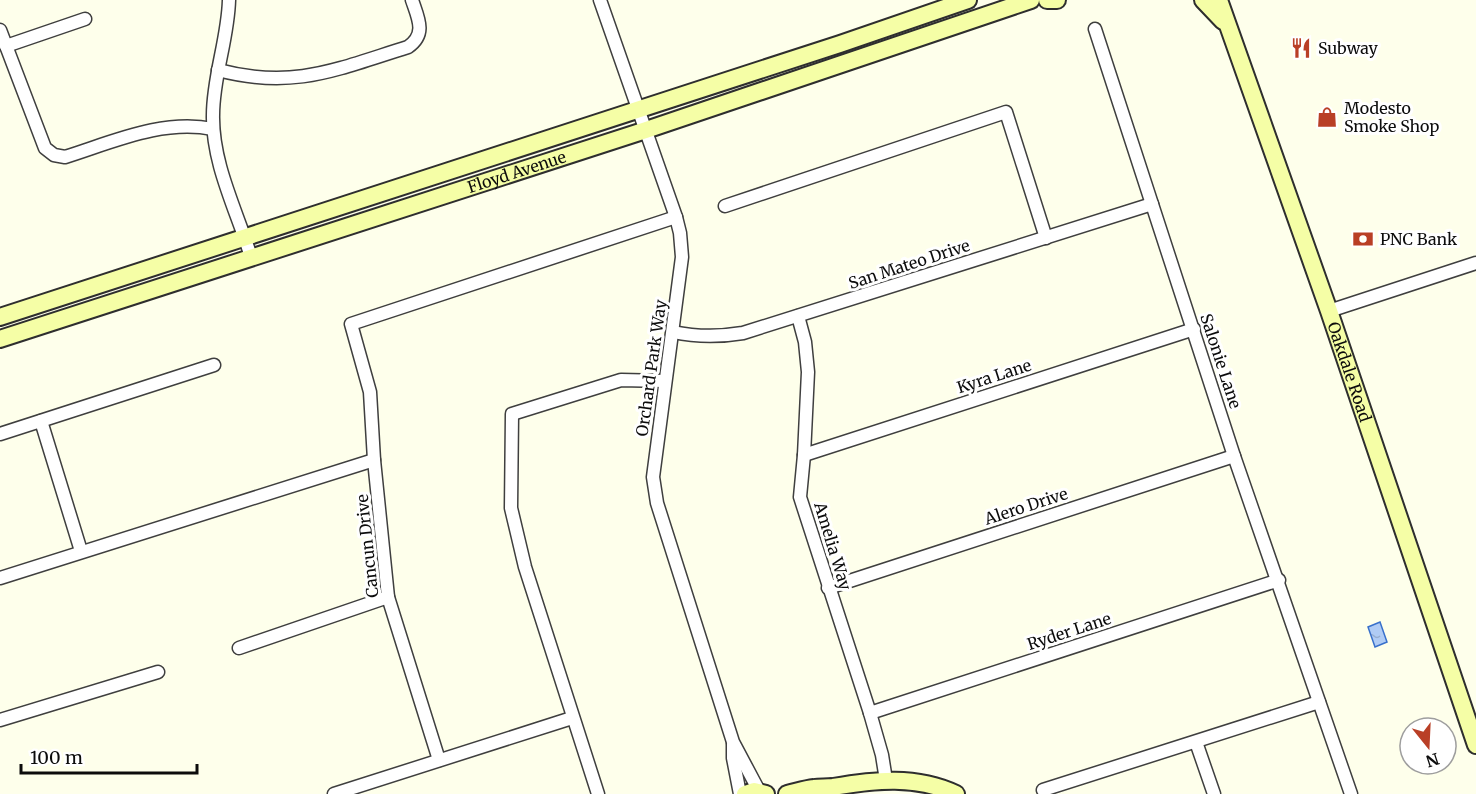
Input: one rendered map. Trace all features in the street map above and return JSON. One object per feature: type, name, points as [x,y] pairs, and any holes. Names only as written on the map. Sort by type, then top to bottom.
[{"type":"street","points":[[229,0],[225,44],[214,93],[213,129],[222,171],[251,257]]},
{"type":"street","points":[[218,70],[260,78],[302,78],[324,74],[408,47],[418,37],[420,24],[412,0]]},
{"type":"street","name":"Orchard Park Way","points":[[600,0],[680,233],[682,257],[653,477],[657,503],[733,742],[757,793]]},
{"type":"street","name":"Floyd Avenue","points":[[0,317],[851,41],[968,0]]},
{"type":"street","name":"Floyd Avenue","points":[[0,339],[646,130],[1031,0]]},
{"type":"street","points":[[1047,0],[1057,0]]},
{"type":"street","points":[[1203,0],[1227,26]]},
{"type":"street","name":"Oakdale Road","points":[[1219,0],[1329,311],[1476,745]]},
{"type":"street","points":[[6,46],[86,19]]},
{"type":"street","name":"Salonie Lane","points":[[1095,29],[1234,456],[1279,580],[1351,794]]},
{"type":"street","points":[[0,30],[45,148],[54,155],[65,157],[162,127],[182,125],[213,129]]},
{"type":"street","points":[[725,206],[1006,112],[1046,238]]},
{"type":"street","name":"San Mateo Drive","points":[[673,332],[718,337],[743,333],[1152,204]]},
{"type":"street","name":"Cancun Drive","points":[[439,760],[388,597],[374,460],[370,392],[351,324],[676,217]]},
{"type":"street","points":[[1329,311],[1476,263]]},
{"type":"street","name":"Amelia Way","points":[[798,316],[805,342],[808,372],[800,497],[870,713],[882,755],[886,780]]},
{"type":"street","name":"Kyra Lane","points":[[804,455],[1194,329]]},
{"type":"street","points":[[0,434],[214,365]]},
{"type":"street","points":[[598,794],[525,567],[512,508],[512,414],[621,380],[665,381]]},
{"type":"street","points":[[40,421],[81,551]]},
{"type":"street","name":"Alero Drive","points":[[828,588],[1234,456]]},
{"type":"street","points":[[0,578],[374,460]]},
{"type":"street","name":"Ryder Lane","points":[[870,713],[1279,580]]},
{"type":"street","points":[[239,648],[388,597]]},
{"type":"street","points":[[0,720],[158,672]]},
{"type":"street","points":[[1043,790],[1319,702]]},
{"type":"street","points":[[334,794],[572,718]]},
{"type":"street","name":"Orchard Park Way","points":[[733,742],[733,758],[740,794]]},
{"type":"street","points":[[1196,742],[1214,794]]},
{"type":"street","points":[[787,794],[813,788],[824,791],[886,780],[906,780],[956,794]]},
{"type":"water","points":[[1380,622],[1387,642],[1375,647],[1368,627]]},
{"type":"place","name":"Subway","points":[[1301,48]]},
{"type":"place","name":"Modesto Smoke Shop","points":[[1327,117]]},
{"type":"place","name":"PNC Bank","points":[[1363,239]]}]
